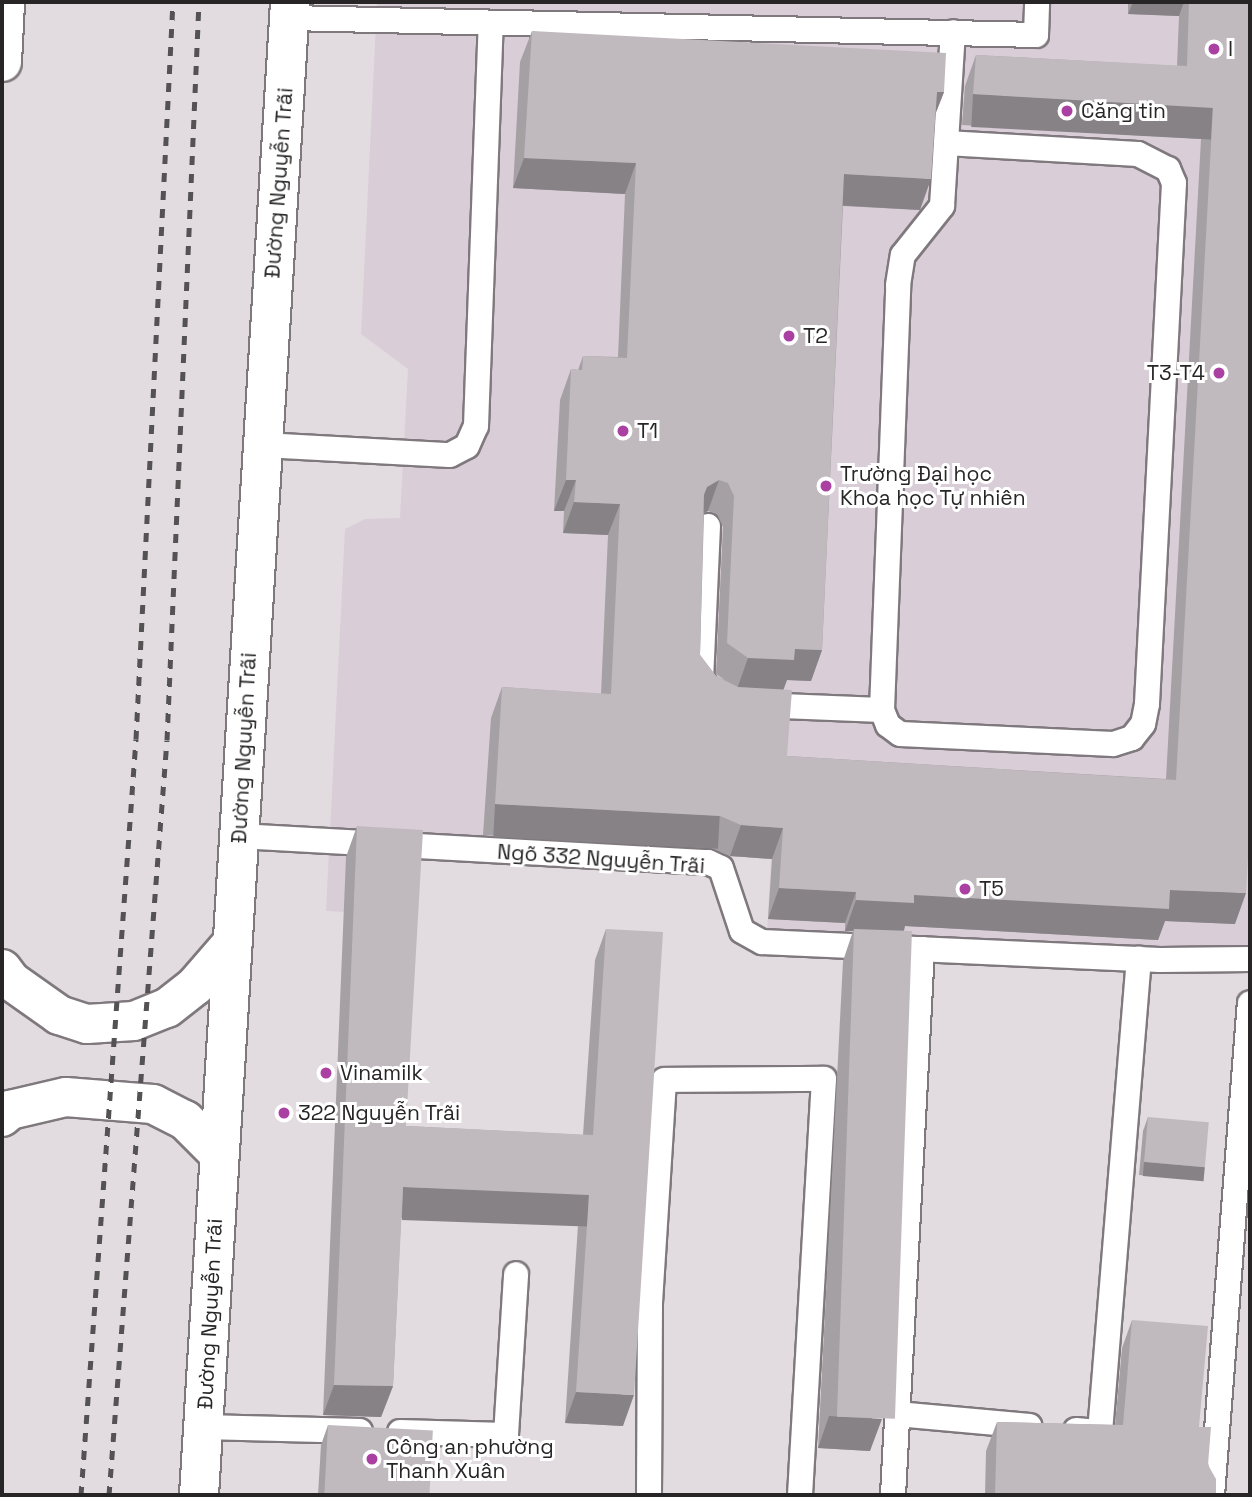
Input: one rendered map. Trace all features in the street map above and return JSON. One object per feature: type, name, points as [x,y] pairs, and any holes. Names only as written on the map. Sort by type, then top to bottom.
[{"type":"main road","points":[[2,62],[5,2]]},
{"type":"main road","name":"Đường Nguyễn Trãi","points":[[199,1495],[290,10]]},
{"type":"main road","points":[[2,969],[11,981],[59,1015],[87,1024],[134,1021],[177,1001],[233,942]]},
{"type":"main road","points":[[2,1116],[10,1110],[66,1097],[153,1104],[185,1120],[219,1154]]},
{"type":"lane","points":[[290,10],[491,23],[581,13],[1036,35],[1037,2]]},
{"type":"lane","points":[[263,445],[450,455],[467,446],[476,426],[491,23]]},
{"type":"lane","points":[[946,143],[1138,154],[1162,164],[1174,183],[1147,704],[1143,724],[1132,738],[1113,744],[900,734],[888,725],[882,710],[898,285],[903,255],[942,206],[946,143],[953,33]]},
{"type":"lane","points":[[708,526],[701,678],[712,694],[733,704],[882,710]]},
{"type":"lane","name":"Ngõ 332 Nguyễn Trãi","points":[[239,836],[708,862],[721,868],[742,931],[762,942],[1139,959],[1250,959]]},
{"type":"lane","points":[[893,1495],[922,949]]},
{"type":"lane","points":[[897,1414],[1100,1432],[1139,959]]},
{"type":"lane","points":[[1212,1495],[1250,1003]]},
{"type":"lane","points":[[649,1495],[650,1303],[664,1080],[824,1079],[800,1495]]},
{"type":"lane","points":[[203,1427],[506,1435],[516,1274]]},
{"type":"shaded area","name":"Trường Đại học Khoa học Tự nhiên","points":[[377,2],[1250,2],[1248,958],[767,933],[771,859],[415,836],[409,915],[326,911],[345,529],[365,519],[400,518],[408,369],[361,334]]},
{"type":"building","points":[[1189,2],[1250,2],[1250,822],[1246,893],[1170,890],[1169,909],[914,895],[914,903],[856,900],[856,892],[779,888],[783,828],[741,825],[720,816],[495,804],[502,687],[611,694],[620,504],[574,502],[576,480],[566,480],[571,369],[582,370],[583,356],[627,358],[636,163],[524,158],[532,31],[946,53],[944,92],[937,92],[931,179],[844,174],[822,650],[795,649],[794,660],[748,658],[727,643],[734,496],[728,483],[719,480],[707,487],[704,494],[700,655],[716,676],[738,687],[792,690],[787,756],[1176,780],[1213,108],[973,94],[976,55],[1187,66]]},
{"type":"building","points":[[357,826],[423,830],[406,1126],[593,1135],[606,929],[663,932],[634,1395],[576,1392],[589,1195],[403,1187],[393,1386],[334,1385]]},
{"type":"building","points":[[854,929],[912,931],[895,1419],[837,1417]]},
{"type":"building","points":[[1148,1117],[1209,1122],[1205,1167],[1144,1162]]},
{"type":"building","points":[[1132,1320],[1208,1326],[1199,1427],[1211,1427],[1208,1465],[1216,1479],[1216,1495],[995,1495],[997,1422],[1123,1425]]},
{"type":"building","name":"Công an phường Thanh Xuân","points":[[328,1425],[433,1430],[429,1495],[324,1495]]},
{"type":"railway","points":[[81,1495],[136,739],[173,2]]},
{"type":"railway","points":[[109,1495],[167,740],[199,2]]},
{"type":"place","name":"I","points":[[1214,49]]},
{"type":"place","name":"Căng tin","points":[[1067,111]]},
{"type":"place","name":"T2","points":[[789,336]]},
{"type":"place","name":"T3-T4","points":[[1219,373]]},
{"type":"place","name":"T1","points":[[623,431]]},
{"type":"place","name":"Trường Đại học Khoa học Tự nhiên","points":[[826,486]]},
{"type":"place","name":"T5","points":[[965,889]]},
{"type":"place","name":"Vinamilk","points":[[326,1073]]},
{"type":"place","name":"322 Nguyễn Trãi","points":[[284,1113]]},
{"type":"place","name":"Công an phường Thanh Xuân","points":[[372,1459]]}]
